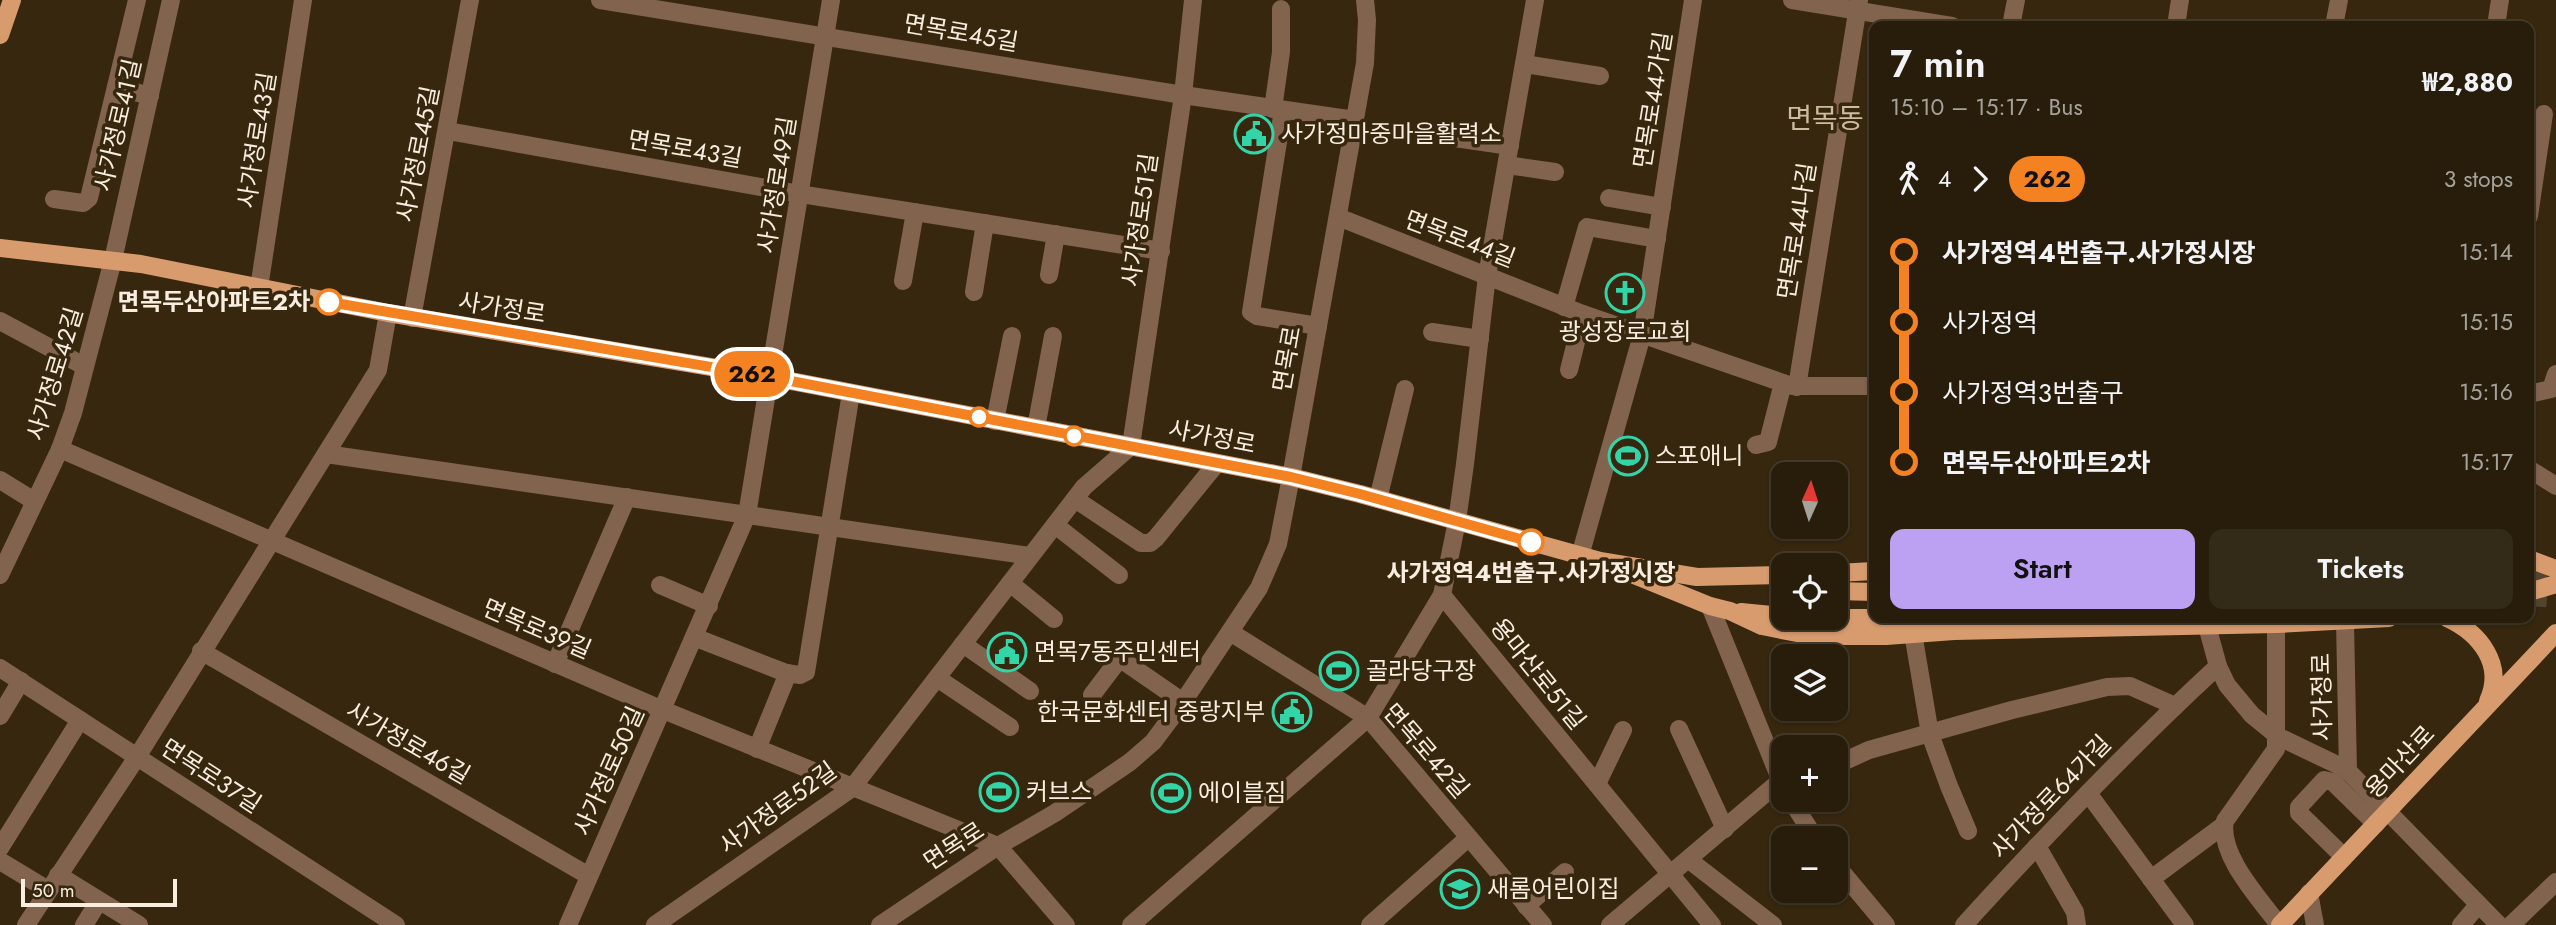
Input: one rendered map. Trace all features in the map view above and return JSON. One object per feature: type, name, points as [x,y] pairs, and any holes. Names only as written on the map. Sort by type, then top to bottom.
[{"type":"main road","points":[[0,35],[12,0]]},
{"type":"main road","name":"사가정로","points":[[0,248],[113,260],[412,318],[770,377],[1291,477],[1600,561]]},
{"type":"main road","points":[[1600,561],[1771,586]]},
{"type":"main road","points":[[1600,561],[1710,606],[1771,615]]},
{"type":"main road","points":[[2534,561],[2556,569]]},
{"type":"main road","points":[[1848,572],[1869,571]]},
{"type":"main road","points":[[1697,577],[1771,575]]},
{"type":"main road","points":[[2534,591],[2556,584]]},
{"type":"main road","points":[[1848,591],[1869,592]]},
{"type":"main road","points":[[1730,611],[1762,626],[1797,633],[1870,636],[1913,632],[2299,623]]},
{"type":"main road","points":[[1848,618],[1869,618]]},
{"type":"main road","points":[[2455,623],[2475,635],[2489,655],[2494,679],[2486,708]]},
{"type":"main road","name":"용마산로","points":[[2279,925],[2556,633]]},
{"type":"street","points":[[54,199],[83,203],[89,198],[137,0]]},
{"type":"street","name":"사가정로41길","points":[[113,260],[171,0]]},
{"type":"street","name":"사가정로43길","points":[[259,288],[303,0]]},
{"type":"street","name":"사가정로45길","points":[[412,318],[470,0]]},
{"type":"street","name":"면목로45길","points":[[605,0],[691,7],[826,35],[1183,95],[1355,120]]},
{"type":"street","name":"사가정로49길","points":[[770,377],[831,0]]},
{"type":"street","name":"사가정로51길","points":[[1131,446],[1183,95],[1193,0]]},
{"type":"street","name":"면목로","points":[[880,925],[998,846],[1055,813],[1130,762],[1153,742],[1259,588],[1272,562],[1280,536],[1291,477],[1365,63],[1366,0]]},
{"type":"street","points":[[1131,925],[1368,718],[1442,595],[1457,521],[1487,276],[1535,0]]},
{"type":"street","name":"면목로44가길","points":[[1642,335],[1693,0]]},
{"type":"street","points":[[1792,0],[1858,6],[1928,21]]},
{"type":"street","points":[[2012,21],[2016,0]]},
{"type":"street","points":[[2177,21],[2180,0]]},
{"type":"street","points":[[2335,21],[2339,0]]},
{"type":"street","points":[[2497,21],[2500,0]]},
{"type":"street","name":"면목로44나길","points":[[1756,445],[1768,442],[1790,385],[1858,6]]},
{"type":"street","points":[[1281,9],[1278,109],[1251,312],[1257,316],[1318,326]]},
{"type":"street","points":[[1524,64],[1600,76]]},
{"type":"street","points":[[116,87],[150,96]]},
{"type":"street","points":[[2534,180],[2543,114]]},
{"type":"street","name":"면목로43길","points":[[448,131],[800,194],[1161,251]]},
{"type":"street","points":[[1448,137],[1510,146]]},
{"type":"street","points":[[1507,165],[1555,172]]},
{"type":"street","name":"면목로44가길","points":[[1609,198],[1662,207]]},
{"type":"street","points":[[903,281],[915,212]]},
{"type":"street","name":"면목로44길","points":[[1338,218],[1564,307],[1790,385],[1869,386]]},
{"type":"street","points":[[974,292],[985,223]]},
{"type":"street","points":[[1564,307],[1587,227],[1657,239]]},
{"type":"street","points":[[1049,275],[1056,234]]},
{"type":"street","name":"사가정로42길","points":[[0,575],[60,449],[73,413],[113,260]]},
{"type":"street","points":[[26,925],[273,541],[378,370],[388,313]]},
{"type":"street","points":[[1569,370],[1583,314]]},
{"type":"street","points":[[0,321],[84,366]]},
{"type":"street","points":[[1432,332],[1480,339]]},
{"type":"street","points":[[1580,556],[1642,335]]},
{"type":"street","points":[[995,421],[1012,336]]},
{"type":"street","points":[[1036,428],[1053,336]]},
{"type":"street","points":[[2534,393],[2551,389],[2556,374]]},
{"type":"street","name":"사가정로50길","points":[[568,925],[747,515],[770,377]]},
{"type":"street","points":[[1378,499],[1405,389]]},
{"type":"street","points":[[694,637],[788,673],[800,675],[807,668],[851,393]]},
{"type":"street","name":"사가정로52길","points":[[656,925],[852,788],[1084,487],[1131,446]]},
{"type":"street","name":"면목로39길","points":[[60,449],[663,710],[998,846]]},
{"type":"street","points":[[326,454],[1030,556]]},
{"type":"street","points":[[1075,499],[1146,544],[1156,538],[1217,463]]},
{"type":"street","points":[[2534,472],[2556,486]]},
{"type":"street","points":[[0,480],[34,501]]},
{"type":"street","points":[[555,664],[627,497]]},
{"type":"street","points":[[1055,525],[1119,575]]},
{"type":"street","points":[[1010,583],[1054,619]]},
{"type":"street","points":[[660,585],[709,606]]},
{"type":"street","name":"용마산로51길","points":[[1442,595],[1712,925]]},
{"type":"street","points":[[1710,606],[1771,756]]},
{"type":"street","name":"사가정로","points":[[2345,623],[2348,772]]},
{"type":"street","name":"사가정로","points":[[2276,624],[2278,736]]},
{"type":"street","points":[[2207,626],[2218,666],[2238,701],[2278,736],[2348,772],[2382,818]]},
{"type":"street","name":"면목로42길","points":[[1230,632],[1368,718],[1543,925]]},
{"type":"street","points":[[1913,632],[1930,734],[1968,831]]},
{"type":"street","points":[[964,644],[1030,691]]},
{"type":"street","name":"사가정로46길","points":[[201,651],[589,876]]},
{"type":"street","points":[[1092,695],[1120,660],[1183,702]]},
{"type":"street","name":"사가정로64가길","points":[[1964,925],[2088,793],[2218,666]]},
{"type":"street","name":"면목로37길","points":[[0,668],[396,925]]},
{"type":"street","points":[[757,748],[788,673]]},
{"type":"street","points":[[937,678],[1010,727]]},
{"type":"street","points":[[0,716],[21,681]]},
{"type":"street","points":[[1848,760],[1869,750],[2012,710],[2121,685],[2141,690],[2175,706]]},
{"type":"street","points":[[0,848],[80,720]]},
{"type":"street","points":[[1679,729],[1725,829]]},
{"type":"street","name":"용마산로51길","points":[[1597,784],[1623,730]]},
{"type":"street","points":[[2151,879],[2224,825],[2272,757],[2278,736]]},
{"type":"street","points":[[2344,857],[2299,813],[2299,807],[2324,780],[2333,782],[2382,818],[2499,925]]},
{"type":"street","points":[[1611,925],[1771,792]]},
{"type":"street","points":[[2088,793],[2185,925]]},
{"type":"street","points":[[2224,825],[2227,847],[2239,870],[2279,925]]},
{"type":"street","points":[[1370,925],[1468,838]]},
{"type":"street","points":[[998,846],[1066,925]]},
{"type":"street","points":[[2037,846],[2074,912],[2077,925]]},
{"type":"street","points":[[1689,860],[1773,925]]},
{"type":"street","points":[[0,861],[48,890]]},
{"type":"street","points":[[1526,906],[1565,872]]},
{"type":"street","points":[[58,875],[139,925]]},
{"type":"street","points":[[1848,879],[1886,925]]},
{"type":"street","points":[[2511,925],[2556,881]]},
{"type":"street","points":[[2309,893],[2315,925]]},
{"type":"street","points":[[84,925],[99,901]]},
{"type":"street","points":[[2461,925],[2478,905]]},
{"type":"tunnel","points":[[2534,577],[2556,579]]},
{"type":"tunnel","points":[[2534,597],[2556,599]]},
{"type":"bus line","name":"262","points":[[329,302],[770,377],[1291,477],[1531,542]]},
{"type":"place","name":"사가정마중마을활력소","points":[[1254,134]]},
{"type":"place","name":"광성장로교회","points":[[1625,293]]},
{"type":"place","name":"면목두산아파트2차","points":[[329,302]]},
{"type":"place","name":"스포애니","points":[[1628,456]]},
{"type":"place","name":"사가정역4번출구.사가정시장","points":[[1531,542]]},
{"type":"place","name":"면목7동주민센터","points":[[1007,652]]},
{"type":"place","name":"골라당구장","points":[[1339,671]]},
{"type":"place","name":"한국문화센터 중랑지부","points":[[1292,712]]},
{"type":"place","name":"커브스","points":[[999,792]]},
{"type":"place","name":"에이블짐","points":[[1171,793]]},
{"type":"place","name":"새롬어린이집","points":[[1460,889]]},
{"type":"district","name":"면목동","points":[[1825,118]]}]
